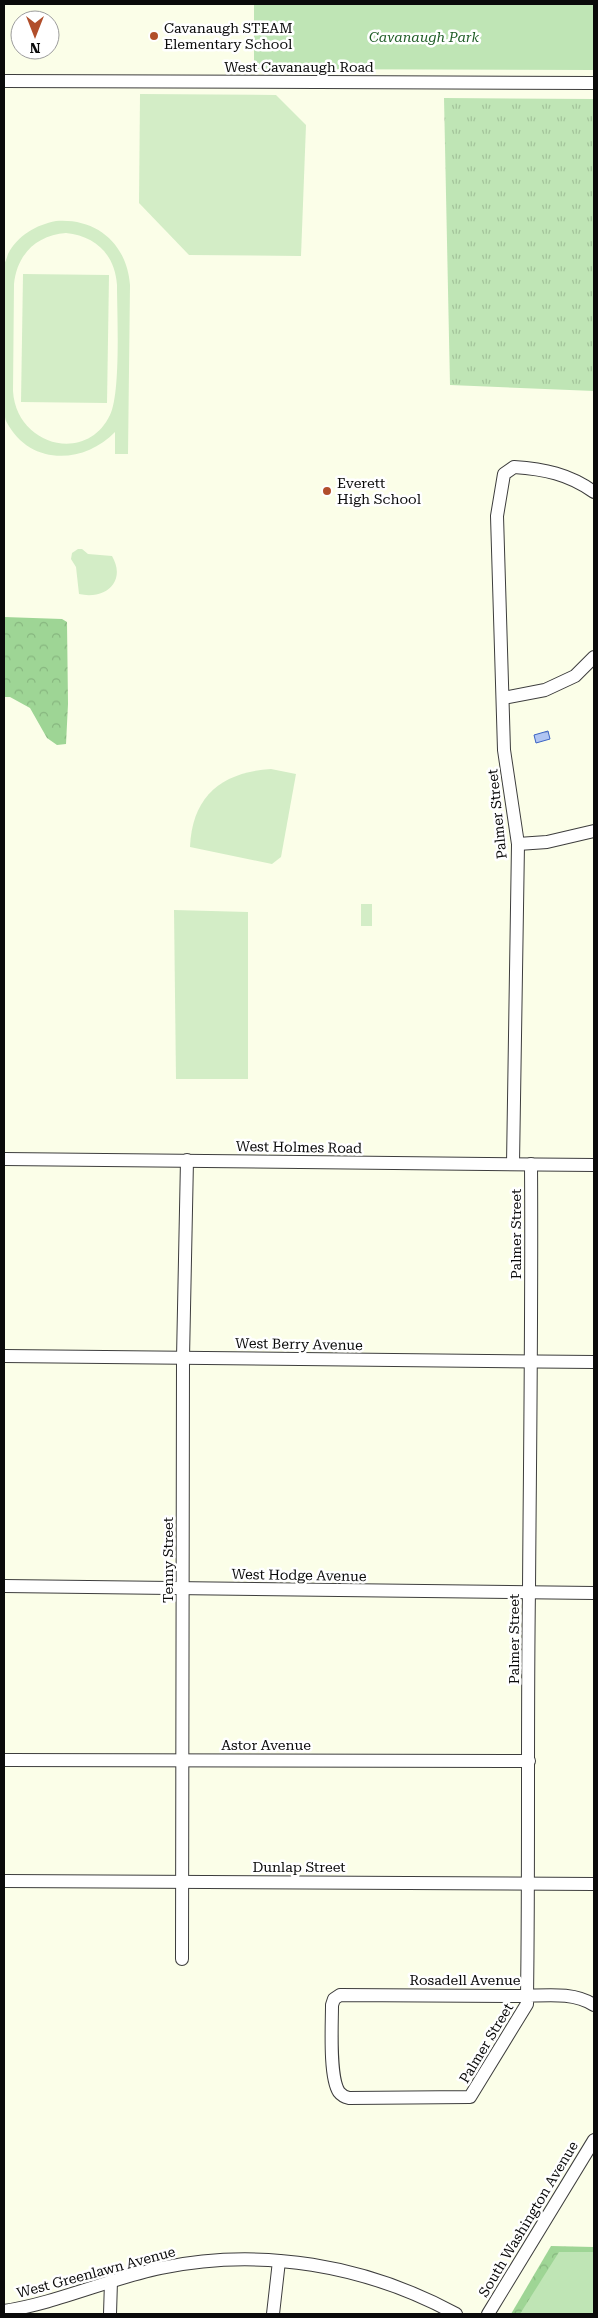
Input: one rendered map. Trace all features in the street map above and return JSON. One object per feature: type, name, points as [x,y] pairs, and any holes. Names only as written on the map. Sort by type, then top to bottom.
[{"type":"street","name":"West Cavanaugh Road","points":[[4,81],[594,83]]},
{"type":"street","name":"Palmer Street","points":[[513,1164],[518,844],[504,750],[497,516],[504,474],[514,467],[557,472],[594,492]]},
{"type":"street","points":[[502,698],[545,690],[574,676],[594,657]]},
{"type":"street","points":[[518,844],[547,842],[594,831]]},
{"type":"street","name":"West Holmes Road","points":[[4,1159],[594,1165]]},
{"type":"street","name":"Tenny Street","points":[[182,1959],[183,1358],[187,1160]]},
{"type":"street","name":"Palmer Street","points":[[342,2096],[349,2098],[470,2097],[525,2010],[527,1996],[529,1592],[532,1439],[530,1362],[531,1164]]},
{"type":"street","name":"West Berry Avenue","points":[[4,1356],[594,1362]]},
{"type":"street","name":"West Hodge Avenue","points":[[4,1586],[594,1593]]},
{"type":"street","name":"Astor Avenue","points":[[4,1760],[529,1761]]},
{"type":"street","name":"Dunlap Street","points":[[4,1881],[594,1884]]},
{"type":"street","name":"Rosadell Avenue","points":[[342,2096],[338,2091],[333,2068],[332,2005],[334,1999],[340,1995],[567,1996],[578,1998],[594,2005]]},
{"type":"street","name":"South Washington Avenue","points":[[488,2314],[594,2140]]},
{"type":"street","name":"West Greenlawn Avenue","points":[[4,2311],[22,2309],[111,2281],[161,2268],[202,2262],[244,2259],[279,2261],[330,2268],[377,2280],[422,2297],[456,2314]]},
{"type":"street","points":[[273,2314],[279,2261]]},
{"type":"street","points":[[110,2314],[111,2281]]},
{"type":"green space","name":"Cavanaugh Park","points":[[254,4],[594,4],[594,70],[254,69]]},
{"type":"green space","points":[[140,94],[276,95],[306,125],[301,256],[189,255],[139,203]]},
{"type":"green space","points":[[444,98],[594,99],[594,391],[450,385]]},
{"type":"green space","points":[[71,221],[97,229],[116,246],[128,270],[130,285],[128,454],[115,454],[115,432],[102,443],[88,451],[73,455],[57,456],[42,453],[28,446],[16,436],[6,421],[2,345],[4,265],[12,247],[22,236],[35,228],[49,223]],"holes":[[[66,233],[77,235],[95,243],[102,249],[108,256],[115,274],[118,333],[117,372],[116,389],[110,415],[99,431],[85,440],[70,444],[54,442],[39,436],[26,425],[17,410],[13,391],[14,284],[19,264],[30,248],[38,242],[56,235]]]},
{"type":"green space","points":[[23,274],[109,275],[107,403],[21,402]]},
{"type":"green space","points":[[82,549],[88,554],[112,556],[117,574],[111,587],[97,594],[79,594],[76,567],[71,559],[72,553]]},
{"type":"green space","points":[[4,617],[62,619],[67,622],[68,704],[66,744],[57,745],[47,738],[30,708],[10,697],[4,697]]},
{"type":"green space","points":[[271,769],[296,774],[281,857],[272,864],[190,847],[192,829],[197,814],[213,790],[238,775]]},
{"type":"green space","points":[[361,904],[372,904],[372,926],[361,926]]},
{"type":"green space","points":[[174,910],[248,912],[248,1079],[176,1079]]},
{"type":"green space","points":[[551,2246],[594,2247],[594,2314],[511,2314]]},
{"type":"green space","points":[[559,2252],[594,2252],[594,2314],[520,2314]]},
{"type":"water","points":[[548,731],[550,739],[536,743],[534,735]]},
{"type":"place","name":"Cavanaugh STEAM Elementary School","points":[[154,36]]},
{"type":"place","name":"Everett High School","points":[[327,491]]}]
